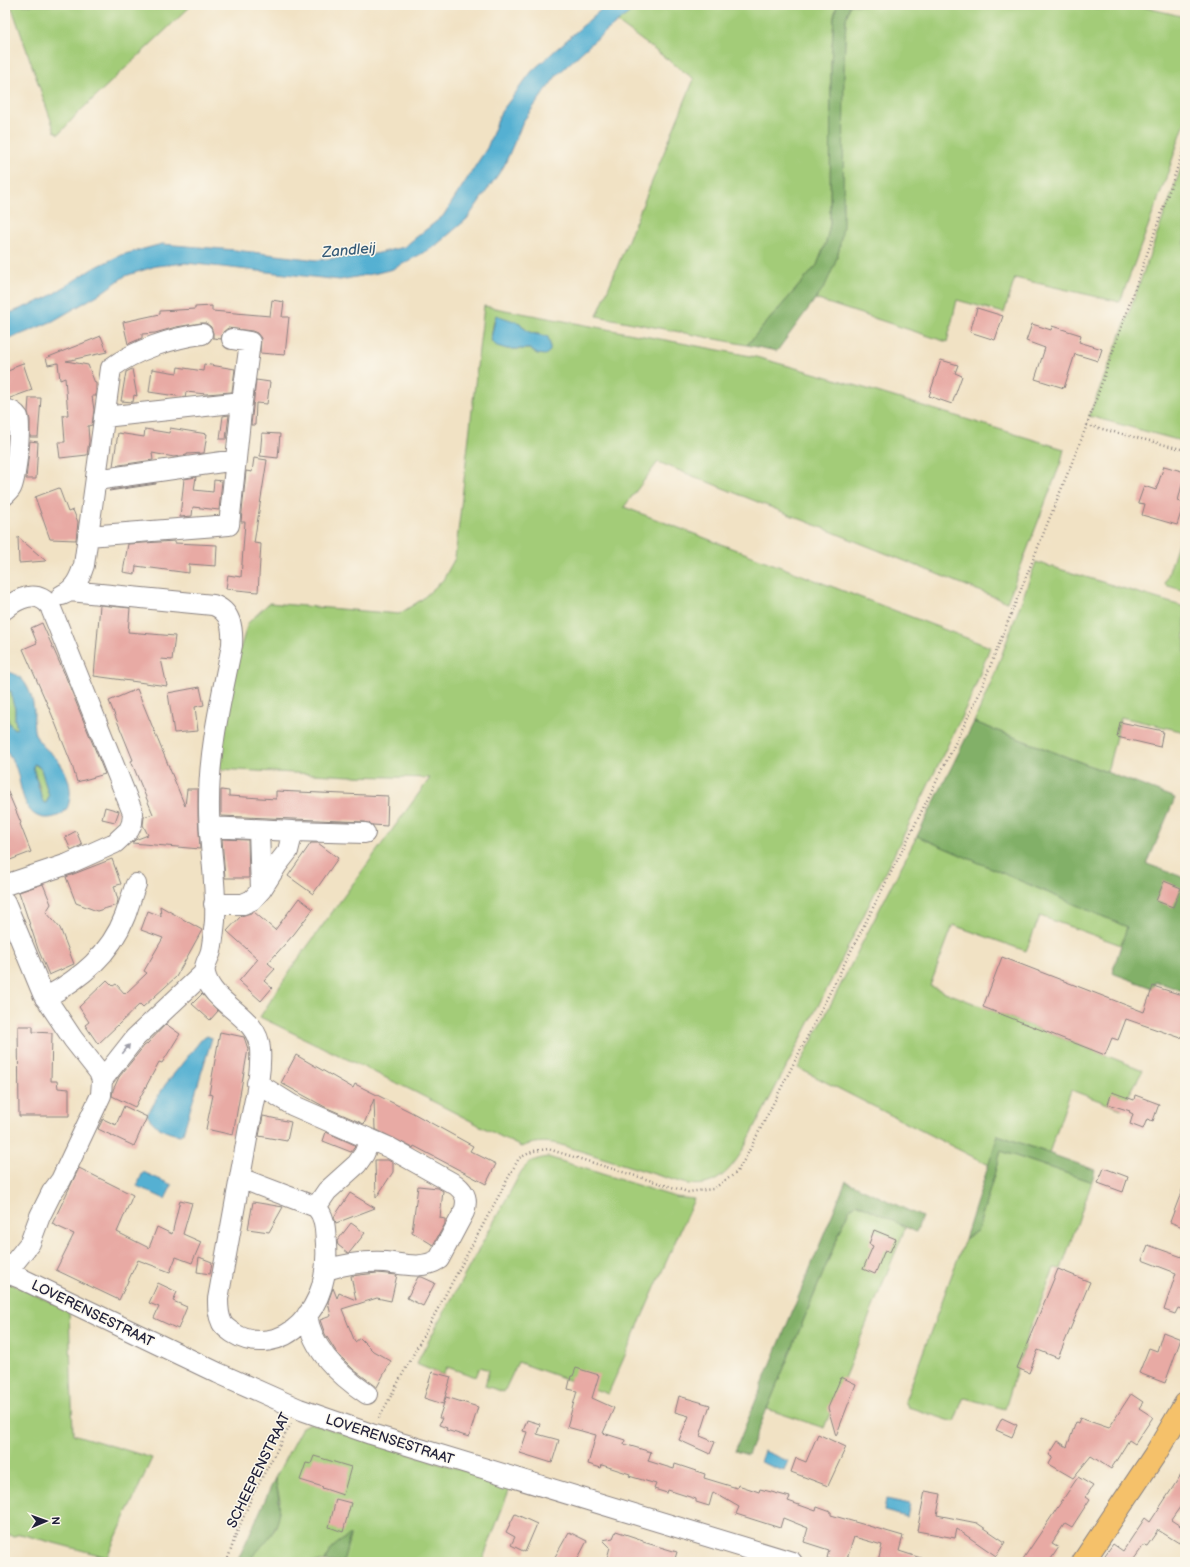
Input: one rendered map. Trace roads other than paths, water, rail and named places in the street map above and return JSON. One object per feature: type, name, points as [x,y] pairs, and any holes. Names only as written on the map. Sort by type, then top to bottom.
[{"type":"main road","points":[[1083,1562],[1156,1453],[1185,1404]]},
{"type":"street","points":[[47,601],[65,594],[70,590],[79,579],[84,564],[111,368],[143,349],[187,336],[202,334]]},
{"type":"street","points":[[88,536],[229,525],[250,342],[232,339]]},
{"type":"street","points":[[104,417],[242,402]]},
{"type":"street","points":[[5,409],[16,415],[19,431],[12,487],[5,495]]},
{"type":"street","points":[[96,480],[236,460]]},
{"type":"street","points":[[70,590],[213,605],[220,608],[229,619],[233,636],[232,645],[217,723],[209,776],[208,802],[215,921],[211,950],[204,969],[211,986],[220,998],[248,1023],[259,1037],[261,1061],[218,1299],[219,1315],[222,1324],[227,1329],[249,1341],[265,1341],[280,1337],[297,1327],[307,1315],[318,1296],[326,1270],[325,1224],[320,1211],[316,1207],[240,1178]]},
{"type":"street","points":[[5,886],[68,864],[115,843],[124,836],[132,823],[133,814],[132,806],[47,601],[39,597],[24,597],[6,604]]},
{"type":"street","points":[[210,827],[259,830],[365,832]]},
{"type":"street","points":[[259,830],[261,890]]},
{"type":"street","points":[[214,904],[243,904],[252,900],[261,890],[288,851],[293,831]]},
{"type":"street","points":[[45,998],[70,984],[104,953],[115,937],[125,917],[136,884]]},
{"type":"street","points":[[5,902],[45,998],[98,1072],[102,1080],[101,1095],[61,1180],[52,1192],[40,1216],[30,1251],[33,1284]]},
{"type":"street","points":[[102,1080],[135,1038],[205,972]]},
{"type":"street","points":[[258,1083],[292,1105],[390,1148],[456,1185],[463,1191],[466,1198],[464,1212],[440,1259],[433,1264],[408,1266],[385,1262],[365,1262],[326,1270]]},
{"type":"street","points":[[316,1207],[327,1191],[357,1164],[364,1154],[370,1140]]},
{"type":"street","points":[[6,1273],[30,1251]]},
{"type":"street","name":"LOVERENSESTRAAT","points":[[6,1273],[33,1284],[298,1409],[371,1434],[792,1562]]},
{"type":"street","points":[[307,1315],[309,1328],[325,1358],[335,1370],[350,1383],[367,1394]]},
{"type":"water","points":[[606,5],[639,5],[594,41],[557,75],[524,120],[504,166],[467,219],[434,247],[393,269],[340,280],[186,263],[156,266],[125,276],[101,293],[53,321],[22,334],[5,339],[5,315],[47,298],[92,269],[121,255],[162,244],[235,250],[317,260],[370,255],[404,247],[443,216],[487,148],[501,112],[532,71]]},
{"type":"water","points":[[496,315],[520,323],[529,332],[548,337],[550,351],[545,355],[537,354],[530,349],[507,349],[497,346],[492,342],[491,338]]},
{"type":"water","points":[[5,672],[12,673],[23,680],[32,699],[36,736],[42,745],[60,763],[66,774],[70,787],[70,800],[67,809],[58,816],[49,818],[40,817],[33,814],[28,808],[16,768],[7,752],[5,745],[5,698],[8,722],[14,729],[17,728],[15,708],[11,691],[5,691]],"holes":[[[34,764],[41,769],[49,796],[46,803],[44,803],[42,798],[33,768]]]},
{"type":"water","points":[[207,1036],[212,1038],[183,1133],[180,1135],[165,1131],[153,1123],[147,1115],[165,1085],[201,1040]]},
{"type":"water","points":[[143,1172],[172,1185],[165,1199],[137,1186]]},
{"type":"water","points":[[764,1451],[788,1461],[784,1471],[760,1462]]},
{"type":"water","points":[[886,1499],[910,1504],[907,1517],[884,1511]]},
{"type":"water label","name":"Zandleij","points":[[349,250]]}]
